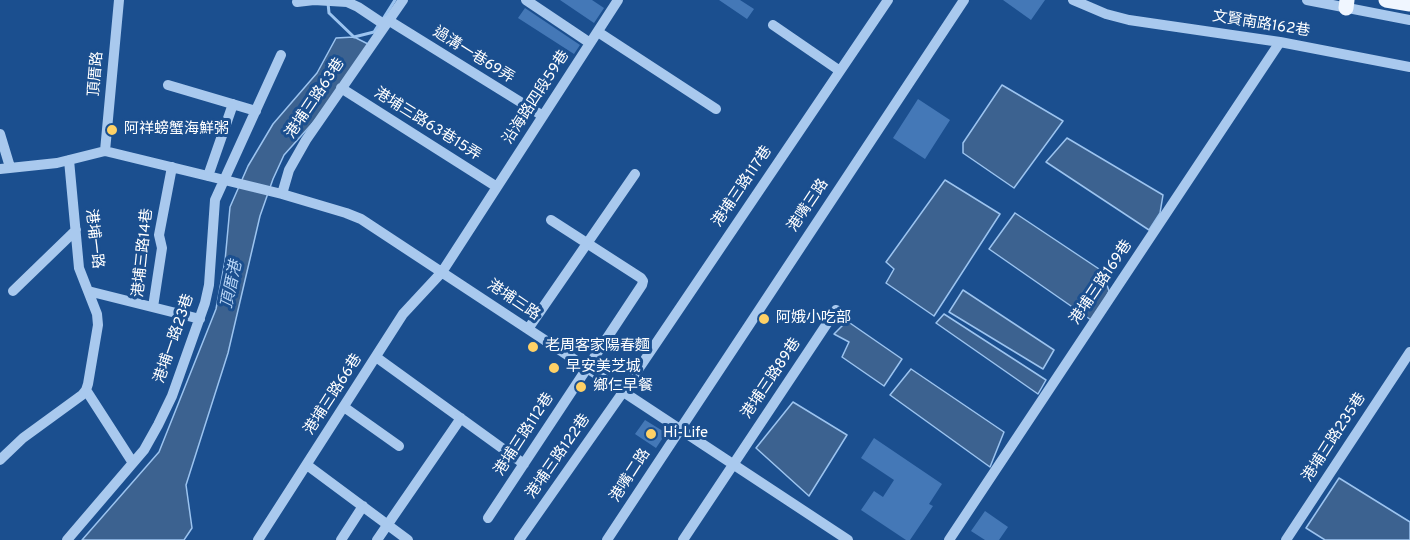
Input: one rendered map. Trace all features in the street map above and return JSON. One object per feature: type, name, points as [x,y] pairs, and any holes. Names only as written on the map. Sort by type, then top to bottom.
[{"type":"main road","points":[[1386,0],[1410,4]]},
{"type":"street","name":"頂厝路","points":[[105,151],[118,0]]},
{"type":"street","name":"港埔三路63巷","points":[[282,194],[296,156],[385,23],[403,0]]},
{"type":"street","points":[[526,0],[590,43]]},
{"type":"street","name":"沿海路四段59巷","points":[[442,272],[618,0]]},
{"type":"street","name":"港嘴三路","points":[[680,429],[964,0]]},
{"type":"street","name":"文賢南路162巷","points":[[1073,0],[1106,14],[1129,20],[1280,42],[1410,67]]},
{"type":"street","points":[[1308,0],[1346,4],[1410,20]]},
{"type":"street","points":[[305,1],[331,1]]},
{"type":"street","name":"過溝一巷69弄","points":[[331,1],[347,2],[358,7],[543,116]]},
{"type":"street","name":"港埔三路117巷","points":[[622,392],[886,1]]},
{"type":"street","points":[[773,25],[840,71]]},
{"type":"street","points":[[598,32],[716,109]]},
{"type":"street","name":"港埔三路169巷","points":[[950,540],[1280,42]]},
{"type":"street","name":"港埔一路23巷","points":[[133,463],[144,450],[163,416],[200,319],[208,285],[215,200],[281,55]]},
{"type":"street","points":[[168,85],[255,111]]},
{"type":"street","name":"港埔三路63巷15弄","points":[[341,88],[497,187]]},
{"type":"street","points":[[208,176],[233,104]]},
{"type":"street","points":[[0,134],[5,168],[57,163],[105,151],[224,180]]},
{"type":"street","name":"港埔一路","points":[[69,160],[79,268],[97,314],[98,325],[86,390]]},
{"type":"street","name":"港埔三路14巷","points":[[153,307],[162,248],[159,235],[172,167]]},
{"type":"street","points":[[528,329],[635,174]]},
{"type":"street","name":"港埔三路","points":[[224,180],[282,194],[361,219],[848,540]]},
{"type":"street","points":[[551,220],[588,244]]},
{"type":"street","points":[[13,291],[76,230]]},
{"type":"street","name":"港埔三路112巷","points":[[488,518],[642,285],[641,278],[588,244]]},
{"type":"street","name":"港埔三路66巷","points":[[258,540],[403,314],[442,272]]},
{"type":"street","points":[[88,291],[200,319]]},
{"type":"street","name":"港埔三路89巷","points":[[683,540],[836,310]]},
{"type":"street","name":"港埔三路235巷","points":[[1286,540],[1410,352]]},
{"type":"street","points":[[376,357],[524,464]]},
{"type":"street","points":[[0,460],[23,438],[86,390],[133,463],[67,540]]},
{"type":"street","name":"港埔三路122巷","points":[[519,540],[622,392]]},
{"type":"street","points":[[344,407],[399,446]]},
{"type":"street","points":[[377,540],[461,418]]},
{"type":"street","name":"港嘴二路","points":[[607,540],[680,429]]},
{"type":"street","points":[[307,465],[408,540]]},
{"type":"street","points":[[341,540],[363,506]]},
{"type":"water","name":"頂厝港","points":[[354,37],[368,44],[334,99],[284,155],[260,216],[228,353],[186,485],[192,528],[184,540],[82,540],[159,452],[216,309],[225,261],[230,207],[248,166],[273,124],[317,73],[336,38]]},
{"type":"water","points":[[1002,85],[1063,121],[1014,188],[963,153],[963,143]]},
{"type":"water","points":[[1067,138],[1163,195],[1160,213],[1149,230],[1046,162]]},
{"type":"water","points":[[945,180],[1000,214],[934,316],[886,283],[894,269],[886,262]]},
{"type":"water","points":[[1015,213],[1102,271],[1109,291],[1094,322],[989,249]]},
{"type":"water","points":[[963,290],[1054,350],[1043,369],[949,312]]},
{"type":"water","points":[[944,314],[1046,380],[1038,394],[936,323]]},
{"type":"water","points":[[847,321],[902,359],[884,386],[842,357],[849,342],[834,334]]},
{"type":"water","points":[[911,369],[1004,432],[990,467],[890,395]]},
{"type":"water","points":[[793,402],[847,435],[809,496],[756,448]]},
{"type":"water","points":[[1339,478],[1410,522],[1410,540],[1325,540],[1306,528]]},
{"type":"building","points":[[560,0],[592,0],[604,8],[594,23]]},
{"type":"building","points":[[719,0],[740,0],[754,9],[747,19]]},
{"type":"building","points":[[1003,0],[1045,0],[1031,20]]},
{"type":"building","points":[[525,8],[580,45],[574,54],[518,18]]},
{"type":"building","points":[[918,99],[950,120],[925,159],[893,138]]},
{"type":"building","name":"Hi-Life","points":[[645,420],[666,433],[656,448],[635,434]]},
{"type":"building","points":[[874,438],[942,484],[929,504],[933,506],[910,540],[906,540],[861,510],[874,491],[883,497],[894,480],[861,458]]},
{"type":"building","points":[[985,511],[1008,527],[999,540],[985,540],[971,531]]},
{"type":"waterway","points":[[383,19],[395,0]]},
{"type":"waterway","points":[[328,3],[329,13],[354,37],[374,32],[379,24]]},
{"type":"place","name":"阿祥螃蟹海鮮粥","points":[[112,130]]},
{"type":"place","name":"阿娥小吃部","points":[[764,319]]},
{"type":"place","name":"老周客家陽春麵","points":[[533,347]]},
{"type":"place","name":"早安美芝城","points":[[554,368]]},
{"type":"place","name":"鄉仁早餐","points":[[581,387]]},
{"type":"place","name":"Hi-Life","points":[[651,434]]}]
